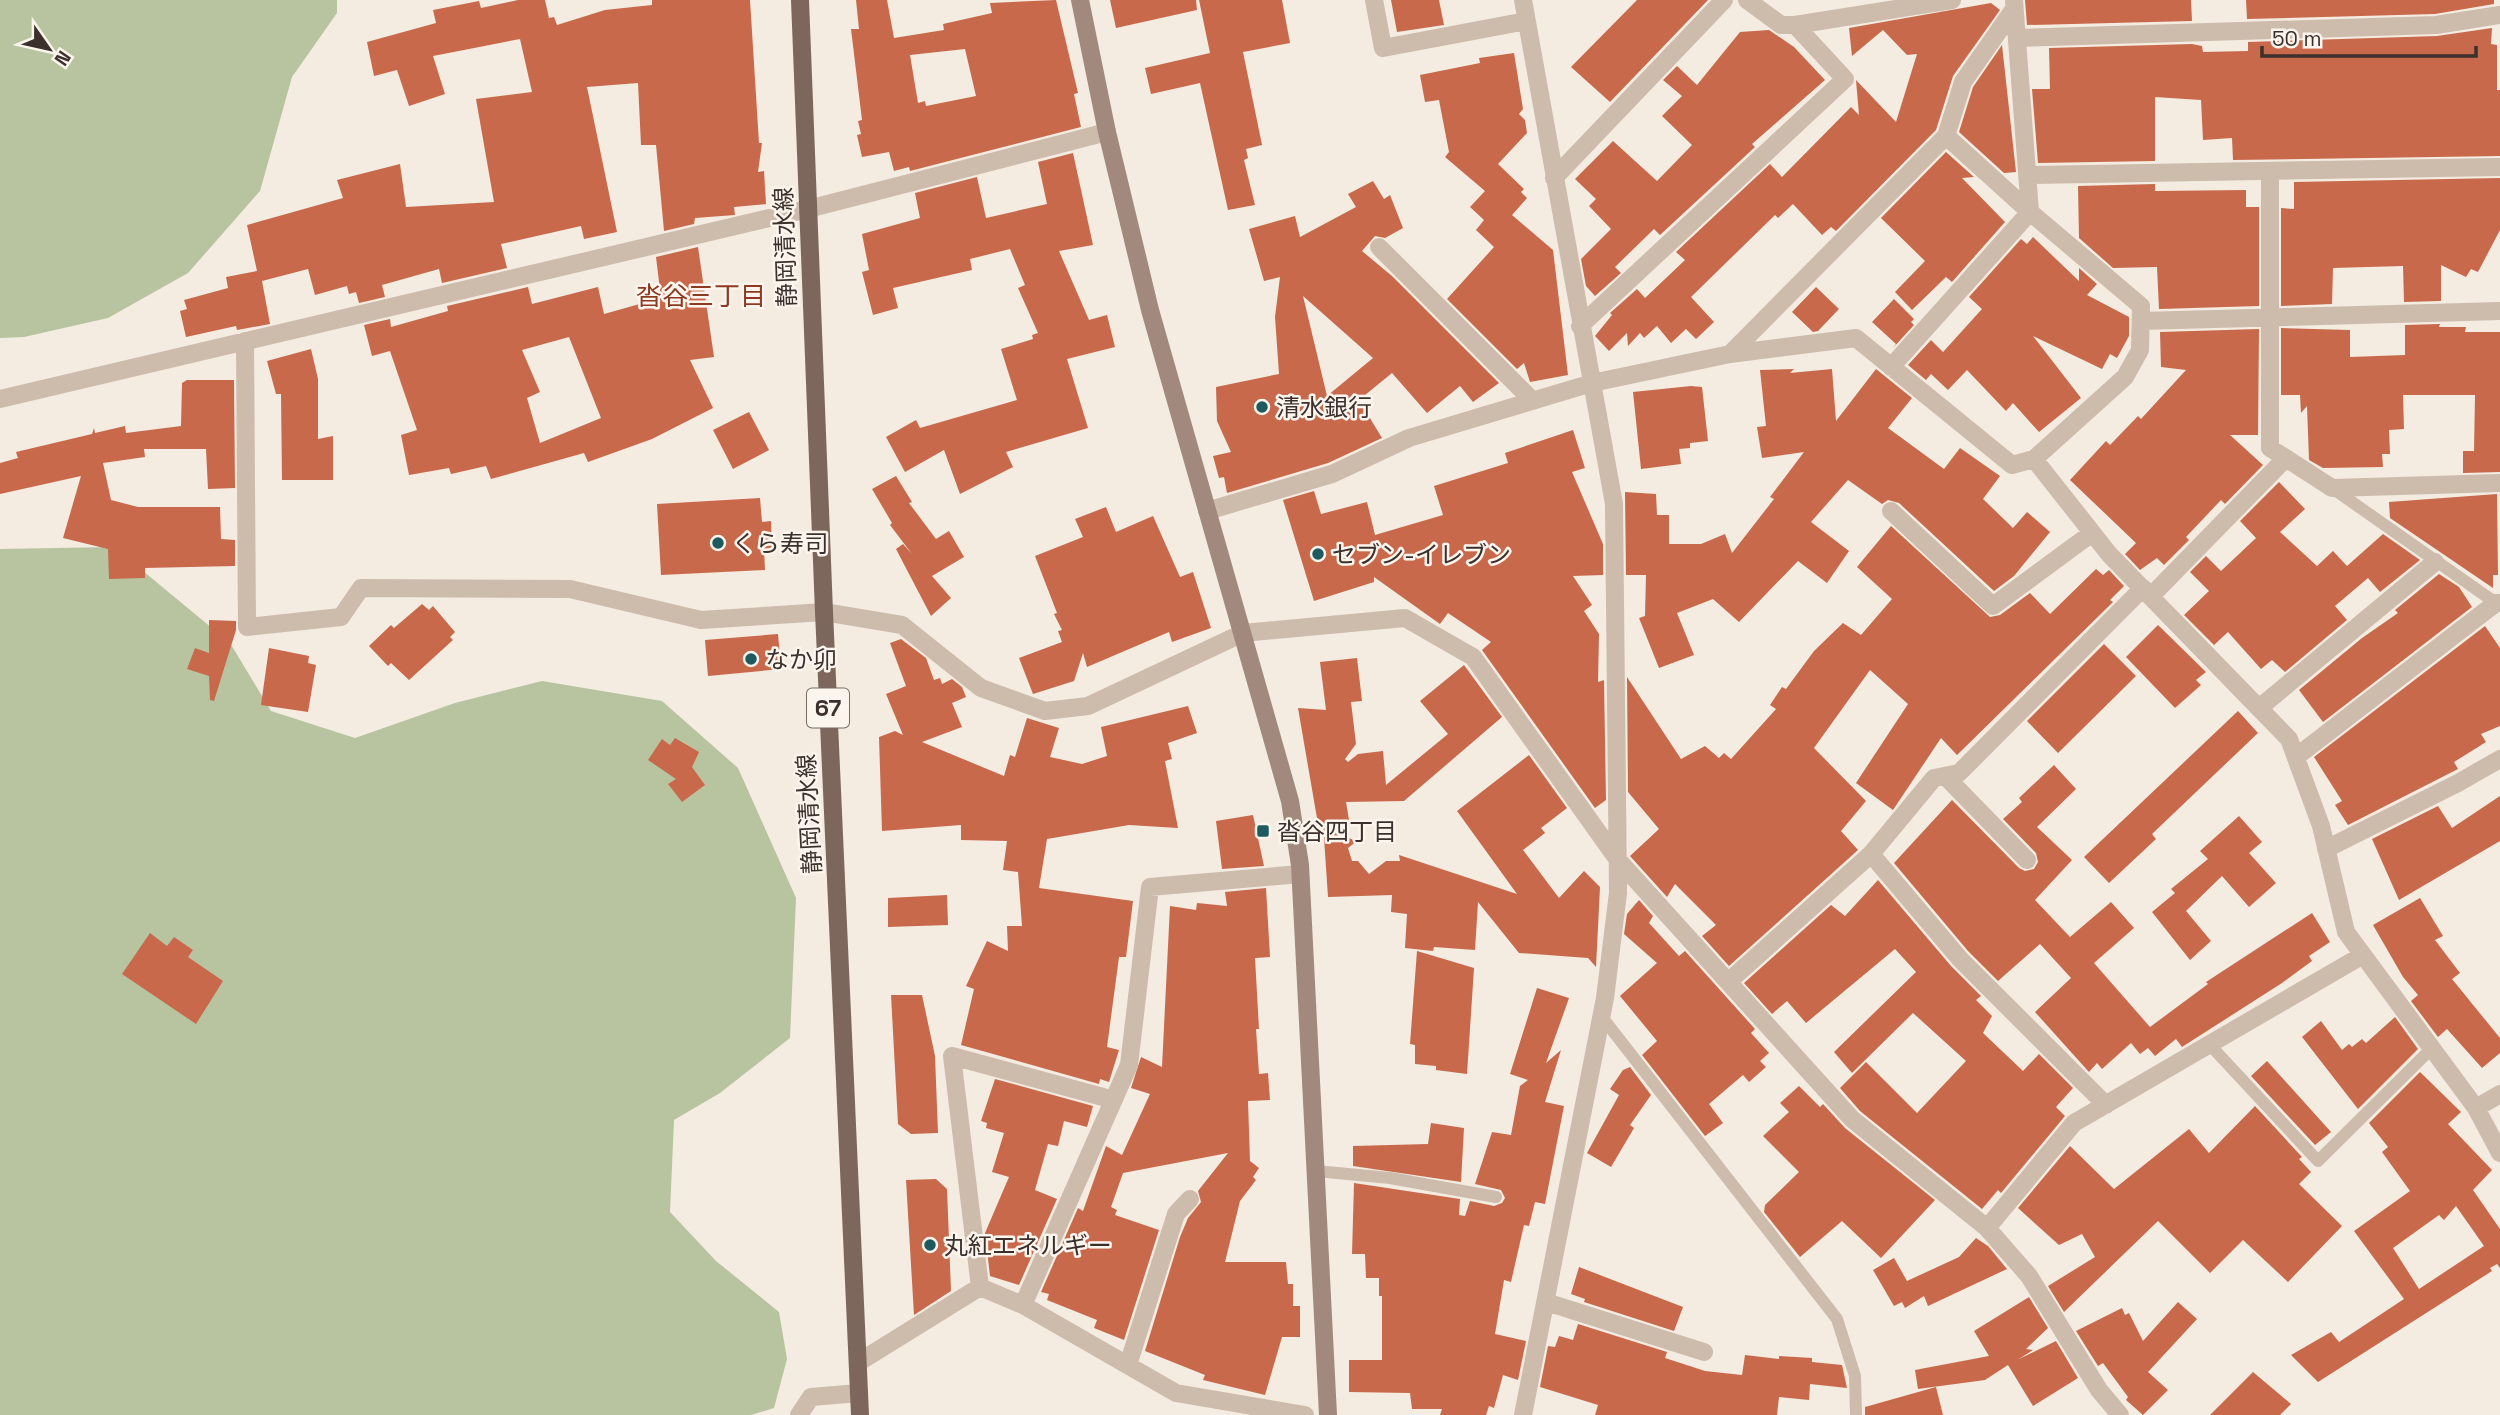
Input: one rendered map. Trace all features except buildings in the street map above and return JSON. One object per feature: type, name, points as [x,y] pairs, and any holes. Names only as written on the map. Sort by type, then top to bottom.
[{"type":"main road","name":"静岡清水線","points":[[800,0],[860,1415]]},
{"type":"street","points":[[1080,0],[1107,132],[1150,310],[1290,800],[1300,874],[1328,1415]]},
{"type":"street","points":[[1374,0],[1383,48],[1526,21]]},
{"type":"street","points":[[1522,0],[1614,504],[1618,860],[1618,893],[1602,1017],[1523,1415]]},
{"type":"street","points":[[1554,178],[1724,0]]},
{"type":"street","points":[[1747,0],[1782,25],[1952,0]]},
{"type":"street","points":[[1891,367],[2030,212],[2014,5]]},
{"type":"street","points":[[1731,354],[1947,136],[1964,82],[2014,5]]},
{"type":"street","points":[[2017,38],[2436,25],[2500,15]]},
{"type":"street","points":[[1580,326],[1845,79],[1796,25]]},
{"type":"street","points":[[0,399],[808,209],[1107,132]]},
{"type":"street","points":[[1207,511],[1332,474],[1409,438],[1592,383],[1731,354],[1856,338],[2012,465],[2034,459],[2125,377],[2140,350],[2141,306],[2030,212],[1947,136]]},
{"type":"street","points":[[2027,175],[2500,167]]},
{"type":"street","points":[[2270,171],[2270,448],[2332,488],[2500,483]]},
{"type":"street","points":[[1379,247],[1533,401]]},
{"type":"street","points":[[2141,321],[2500,311]]},
{"type":"street","points":[[245,341],[247,627],[341,617],[361,588],[570,589],[701,620],[824,612],[902,625],[981,688],[1045,711],[1088,706],[1243,633],[1405,618],[1473,657],[1618,860],[1852,1119],[1987,1228],[2029,1276],[2099,1390],[2117,1414]]},
{"type":"street","points":[[2034,459],[2092,533],[2289,739],[2326,849],[2346,932],[2476,1108],[2500,1153]]},
{"type":"street","points":[[1728,982],[1871,854],[1934,778],[1959,773],[2285,459]]},
{"type":"street","points":[[1891,511],[1993,606],[2092,533]]},
{"type":"street","points":[[2259,708],[2435,562]]},
{"type":"street","points":[[2296,757],[2498,603]]},
{"type":"street","points":[[2326,849],[2500,759]]},
{"type":"street","points":[[1945,776],[2026,860]]},
{"type":"street","points":[[1871,854],[1960,959],[2106,1105]]},
{"type":"street","points":[[1023,1305],[1129,1065],[1150,887],[1300,874]]},
{"type":"street","points":[[1987,1228],[2074,1123],[2363,955]]},
{"type":"street","points":[[980,1287],[953,1056],[1114,1100]]},
{"type":"street","points":[[2476,1108],[2500,1094]]},
{"type":"street","points":[[1128,1365],[1176,1213],[1190,1199]]},
{"type":"street","points":[[859,1362],[980,1287]]},
{"type":"street","points":[[980,1287],[1023,1305],[1176,1393],[1305,1415]]},
{"type":"street","points":[[1546,1302],[1704,1352]]},
{"type":"street","points":[[799,1415],[811,1397],[859,1393]]},
{"type":"lane","points":[[2332,488],[2435,562],[2498,603]]},
{"type":"lane","points":[[1602,1017],[1837,1319],[1855,1376],[1856,1415]]},
{"type":"lane","points":[[2210,1045],[2318,1161],[2432,1048]]},
{"type":"lane","points":[[1316,1171],[1390,1178],[1496,1197]]},
{"type":"green space","points":[[0,0],[337,0],[337,13],[292,77],[260,191],[188,273],[108,318],[24,337],[0,338]]},
{"type":"green space","points":[[114,547],[230,643],[271,711],[355,738],[455,703],[542,681],[662,701],[738,768],[796,898],[790,1038],[720,1093],[674,1120],[670,1212],[716,1261],[779,1312],[787,1359],[774,1408],[751,1415],[0,1415],[0,549]]},
{"type":"place","name":"清水銀行","points":[[1262,407]]},
{"type":"place","name":"くら寿司","points":[[718,543]]},
{"type":"place","name":"セブン-イレブン","points":[[1318,554]]},
{"type":"place","name":"なか卯","points":[[751,659]]},
{"type":"place","name":"沓谷四丁目","points":[[1263,831]]},
{"type":"place","name":"丸紅エネルギー","points":[[930,1245]]},
{"type":"district","name":"沓谷三丁目","points":[[701,296]]}]
